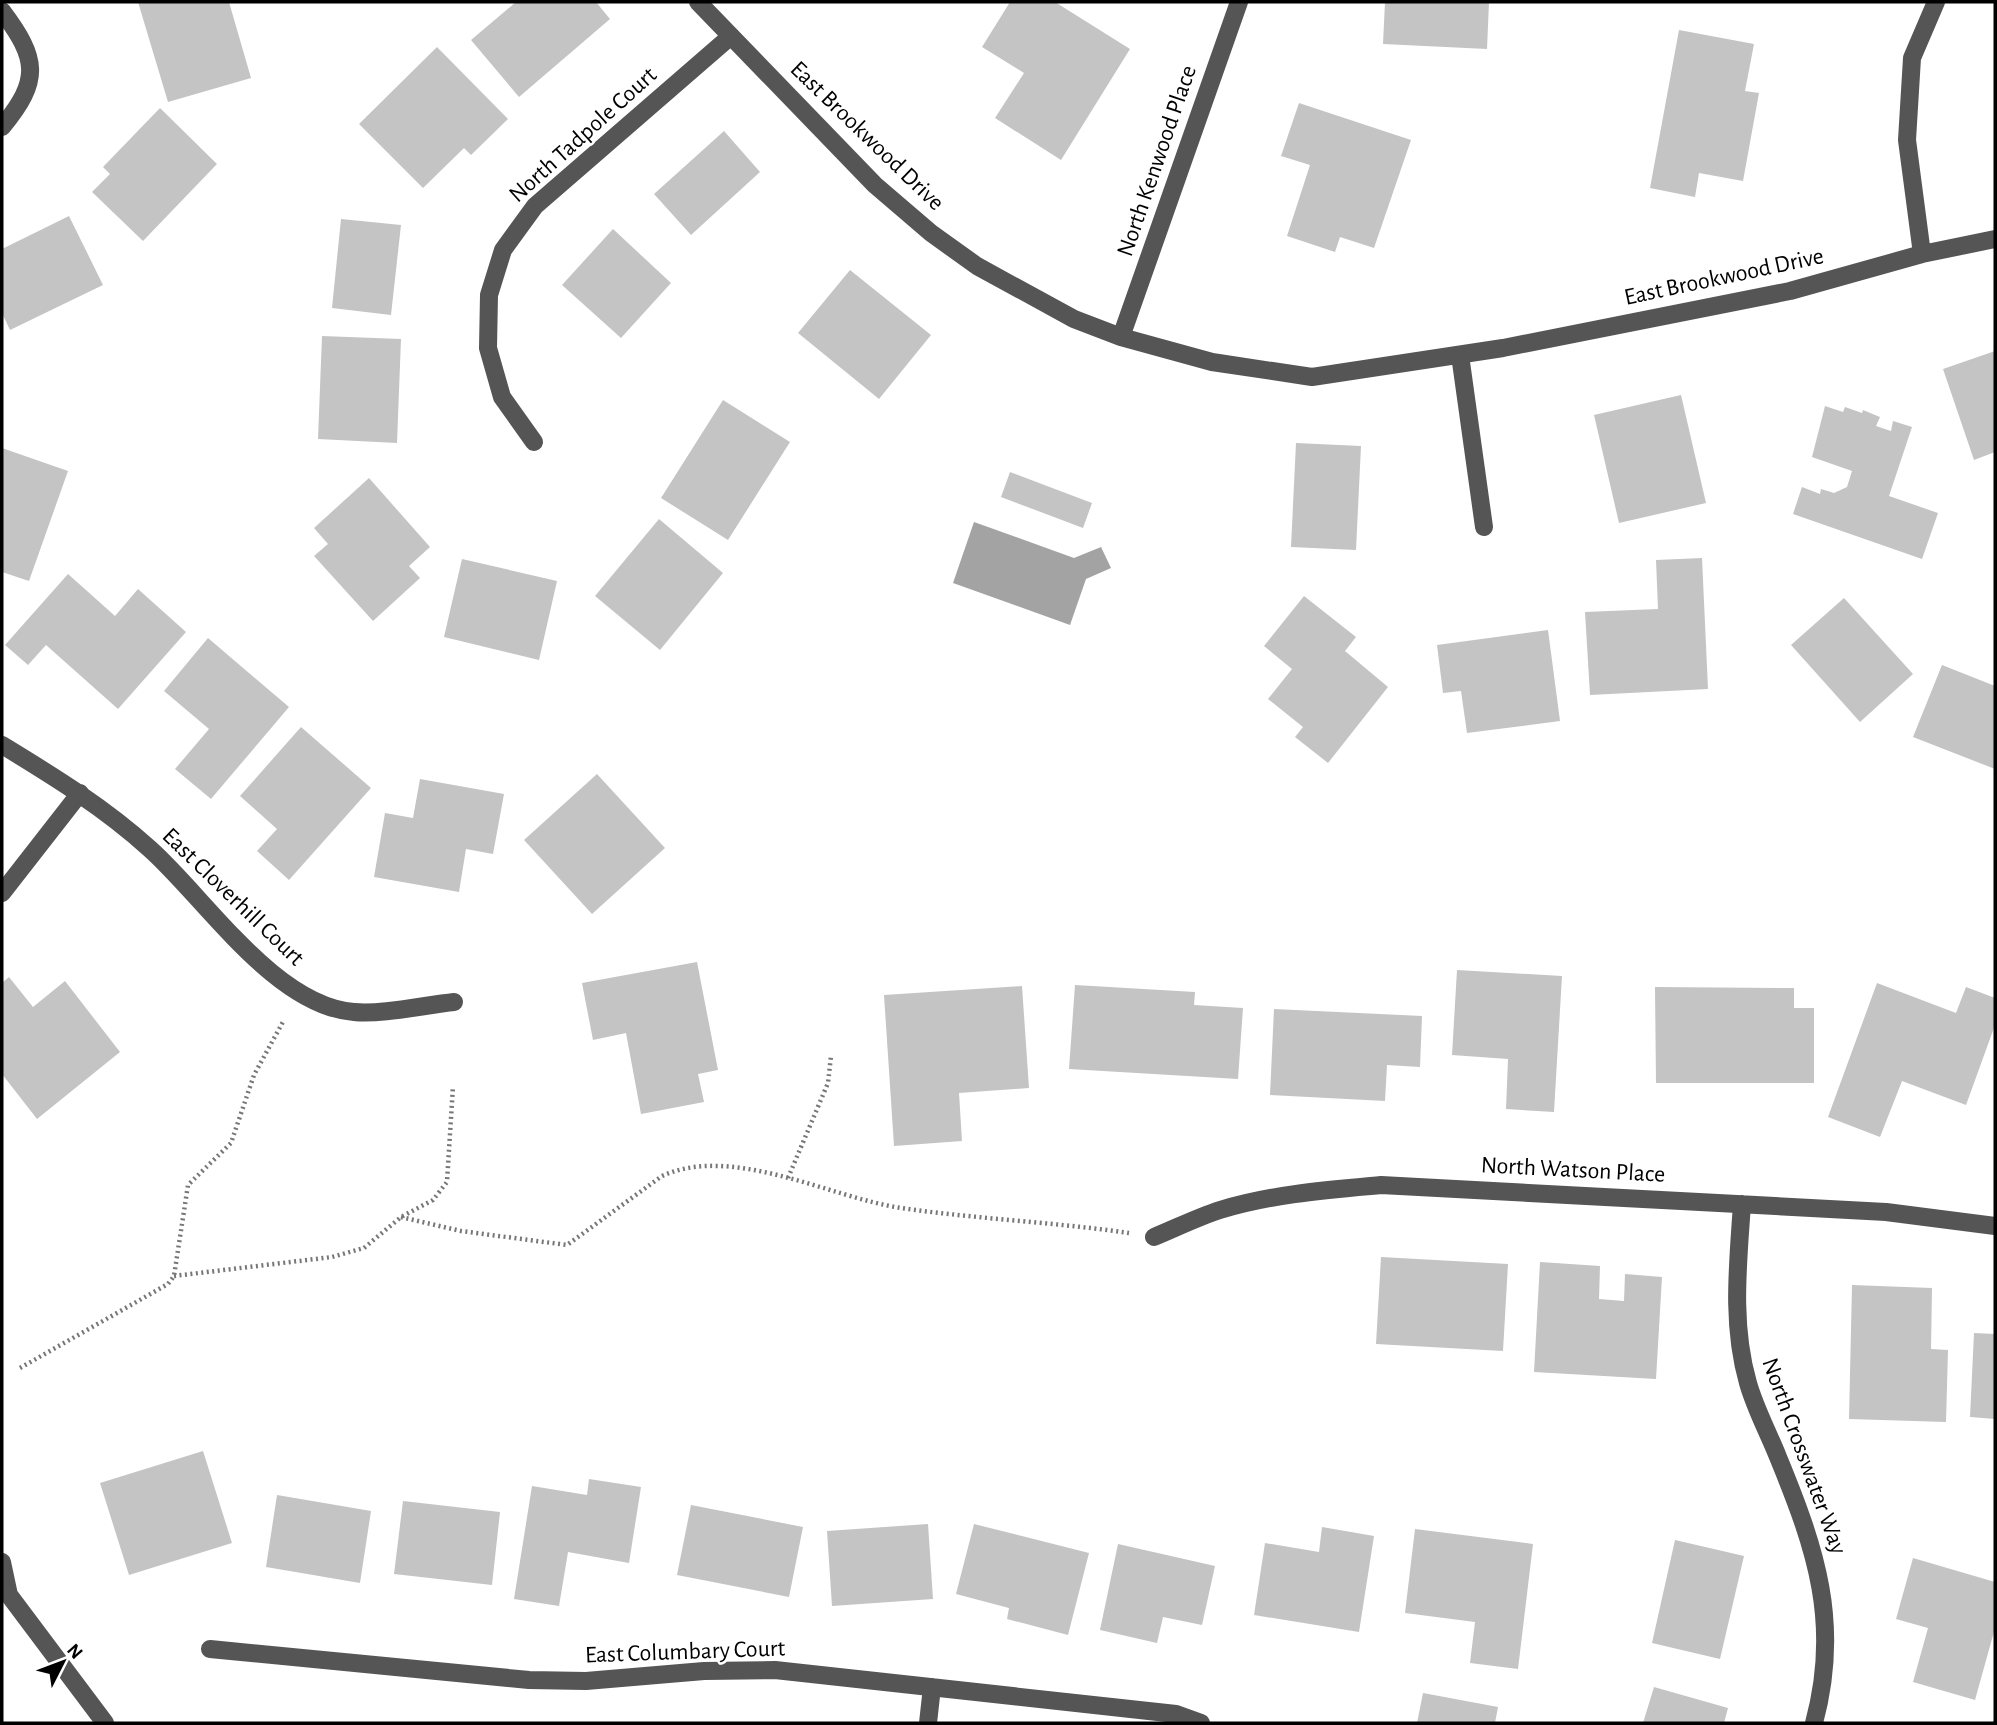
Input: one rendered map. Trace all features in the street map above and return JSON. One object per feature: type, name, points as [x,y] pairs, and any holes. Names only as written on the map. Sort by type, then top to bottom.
[{"type":"street","name":"East Brookwood Drive","points":[[698,2],[875,185],[931,233],[1026,296],[1121,337],[1212,362],[1312,377],[1460,355],[1790,291],[1922,254],[1995,239]]},
{"type":"street","name":"North Kenwood Place","points":[[1121,337],[1239,2]]},
{"type":"street","points":[[1922,254],[1907,140],[1912,58],[1936,2]]},
{"type":"street","points":[[2,11],[23,39],[32,76],[20,105],[2,127]]},
{"type":"street","name":"North Tadpole Court","points":[[534,442],[502,397],[488,348],[488,295],[503,250],[535,206],[731,36]]},
{"type":"street","points":[[1460,355],[1484,527]]},
{"type":"street","name":"East Cloverhill Court","points":[[2,745],[80,793],[150,849],[265,968],[305,997],[353,1013],[454,1002]]},
{"type":"street","points":[[2,893],[20,874],[80,793]]},
{"type":"street","name":"North Watson Place","points":[[1154,1237],[1216,1211],[1257,1200],[1297,1192],[1381,1185],[1886,1212],[1995,1226]]},
{"type":"street","name":"North Crosswater Way","points":[[1742,1204],[1736,1302],[1739,1343],[1748,1384],[1803,1517],[1821,1577],[1826,1622],[1824,1684],[1814,1723]]},
{"type":"street","points":[[2,1562],[5,1593],[105,1723]]},
{"type":"street","name":"East Columbary Court","points":[[210,1650],[529,1680],[586,1681],[704,1671],[775,1670],[1176,1714],[1201,1723]]},
{"type":"street","points":[[929,1723],[932,1687]]},
{"type":"path","points":[[20,1368],[135,1301],[162,1289],[174,1276],[188,1185],[221,1154],[237,1131],[254,1075],[284,1020]]},
{"type":"path","points":[[788,1178],[828,1083],[831,1056]]},
{"type":"path","points":[[174,1276],[332,1257],[364,1248],[401,1217],[433,1200],[447,1182],[453,1086]]},
{"type":"path","points":[[401,1217],[527,1242],[567,1245],[662,1176],[679,1168],[721,1167],[788,1178],[893,1206],[982,1218],[1062,1223],[1154,1237]]},
{"type":"shaded area","points":[[974,522],[1074,558],[1101,547],[1111,568],[1086,579],[1070,625],[953,583]]},
{"type":"building","points":[[138,2],[229,2],[251,78],[168,102]]},
{"type":"building","points":[[516,2],[596,2],[610,19],[519,97],[471,40]]},
{"type":"building","points":[[1010,2],[1055,2],[1130,49],[1061,160],[995,118],[1024,73],[982,47]]},
{"type":"building","points":[[1385,2],[1489,2],[1487,49],[1383,44]]},
{"type":"building","points":[[1679,30],[1754,44],[1745,91],[1759,93],[1743,181],[1699,173],[1695,197],[1650,188]]},
{"type":"building","points":[[437,47],[508,119],[471,155],[464,148],[423,188],[359,124]]},
{"type":"building","points":[[1299,103],[1411,140],[1374,248],[1340,237],[1335,252],[1287,236],[1310,165],[1281,156]]},
{"type":"building","points":[[160,108],[217,164],[143,241],[92,192],[110,174],[103,167]]},
{"type":"building","points":[[724,131],[760,172],[691,235],[654,194]]},
{"type":"building","points":[[69,216],[103,285],[10,330],[2,313],[2,249]]},
{"type":"building","points":[[341,219],[401,225],[391,315],[332,308]]},
{"type":"building","points":[[613,229],[671,283],[621,338],[562,285]]},
{"type":"building","points":[[850,270],[931,335],[879,399],[798,333]]},
{"type":"building","points":[[322,336],[401,339],[397,443],[318,439]]},
{"type":"building","points":[[1995,351],[1995,452],[1974,460],[1943,369]]},
{"type":"building","points":[[1681,395],[1706,503],[1619,523],[1594,415]]},
{"type":"building","points":[[723,400],[790,442],[728,540],[661,498]]},
{"type":"building","points":[[1825,406],[1843,412],[1845,407],[1862,413],[1863,410],[1880,417],[1876,426],[1891,431],[1893,421],[1912,427],[1889,496],[1938,513],[1922,559],[1793,514],[1802,487],[1820,494],[1821,489],[1834,493],[1847,487],[1852,471],[1812,457]]},
{"type":"building","points":[[1296,443],[1361,446],[1356,550],[1291,547]]},
{"type":"building","points":[[2,448],[68,471],[29,581],[2,572]]},
{"type":"building","points":[[1010,472],[1092,503],[1083,528],[1001,497]]},
{"type":"building","points":[[369,478],[430,547],[409,566],[420,578],[373,621],[314,556],[328,544],[314,528]]},
{"type":"building","points":[[659,519],[723,573],[660,650],[595,596]]},
{"type":"building","points":[[1702,558],[1708,689],[1590,695],[1585,612],[1658,609],[1656,560]]},
{"type":"building","points":[[462,559],[557,581],[539,660],[444,637]]},
{"type":"building","points":[[68,574],[115,616],[138,589],[186,632],[118,709],[46,645],[28,665],[5,645]]},
{"type":"building","points":[[1304,596],[1356,637],[1345,651],[1388,687],[1328,763],[1295,737],[1303,727],[1268,699],[1292,669],[1264,646]]},
{"type":"building","points":[[1844,598],[1913,674],[1860,722],[1791,645]]},
{"type":"building","points":[[1548,630],[1560,721],[1467,733],[1461,691],[1443,693],[1437,645]]},
{"type":"building","points":[[208,638],[289,707],[211,799],[175,769],[209,729],[164,691]]},
{"type":"building","points":[[1942,665],[1995,686],[1995,769],[1913,737]]},
{"type":"building","points":[[301,727],[371,788],[289,880],[257,851],[277,829],[240,796]]},
{"type":"building","points":[[597,774],[665,848],[592,914],[524,840]]},
{"type":"building","points":[[420,779],[504,794],[493,854],[466,849],[459,892],[374,877],[385,813],[413,818]]},
{"type":"building","points":[[697,962],[718,1070],[698,1074],[704,1102],[641,1114],[626,1033],[593,1040],[582,983]]},
{"type":"building","points":[[1457,970],[1562,976],[1554,1112],[1506,1109],[1508,1059],[1452,1055]]},
{"type":"building","points":[[9,977],[33,1007],[65,981],[120,1052],[37,1119],[2,1074],[2,983]]},
{"type":"building","points":[[1877,983],[1956,1013],[1966,987],[1995,998],[1995,1025],[1966,1105],[1902,1081],[1880,1137],[1828,1117]]},
{"type":"building","points":[[1075,985],[1195,992],[1194,1005],[1243,1008],[1238,1079],[1069,1069]]},
{"type":"building","points":[[1022,986],[1029,1088],[959,1093],[962,1141],[894,1146],[884,995]]},
{"type":"building","points":[[1655,987],[1794,988],[1794,1008],[1814,1008],[1814,1083],[1656,1083]]},
{"type":"building","points":[[1274,1009],[1422,1016],[1420,1067],[1387,1065],[1385,1101],[1270,1095]]},
{"type":"building","points":[[1381,1257],[1508,1264],[1503,1351],[1376,1344]]},
{"type":"building","points":[[1540,1262],[1600,1266],[1599,1299],[1624,1301],[1625,1274],[1662,1277],[1656,1379],[1534,1372]]},
{"type":"building","points":[[1852,1285],[1932,1288],[1931,1349],[1948,1350],[1946,1422],[1849,1419]]},
{"type":"building","points":[[1974,1333],[1995,1334],[1995,1419],[1970,1417]]},
{"type":"building","points":[[203,1451],[232,1543],[129,1575],[100,1483]]},
{"type":"building","points":[[589,1479],[641,1487],[629,1563],[568,1552],[559,1606],[514,1599],[532,1486],[587,1495]]},
{"type":"building","points":[[277,1495],[371,1511],[360,1583],[266,1567]]},
{"type":"building","points":[[403,1501],[500,1512],[492,1585],[394,1574]]},
{"type":"building","points":[[691,1505],[803,1527],[789,1597],[677,1575]]},
{"type":"building","points":[[928,1524],[933,1599],[832,1606],[827,1531]]},
{"type":"building","points":[[974,1524],[1089,1553],[1068,1635],[1007,1619],[1009,1608],[956,1594]]},
{"type":"building","points":[[1322,1527],[1374,1536],[1359,1632],[1254,1615],[1265,1543],[1319,1552]]},
{"type":"building","points":[[1415,1529],[1533,1544],[1518,1669],[1470,1663],[1475,1622],[1405,1613]]},
{"type":"building","points":[[1675,1540],[1744,1556],[1720,1659],[1652,1643]]},
{"type":"building","points":[[1118,1544],[1215,1566],[1202,1625],[1163,1617],[1157,1643],[1100,1630]]},
{"type":"building","points":[[1913,1558],[1995,1582],[1995,1628],[1975,1700],[1913,1682],[1928,1628],[1896,1619]]},
{"type":"building","points":[[1654,1687],[1728,1708],[1724,1723],[1643,1723]]},
{"type":"building","points":[[1423,1693],[1498,1707],[1495,1723],[1417,1723]]}]
